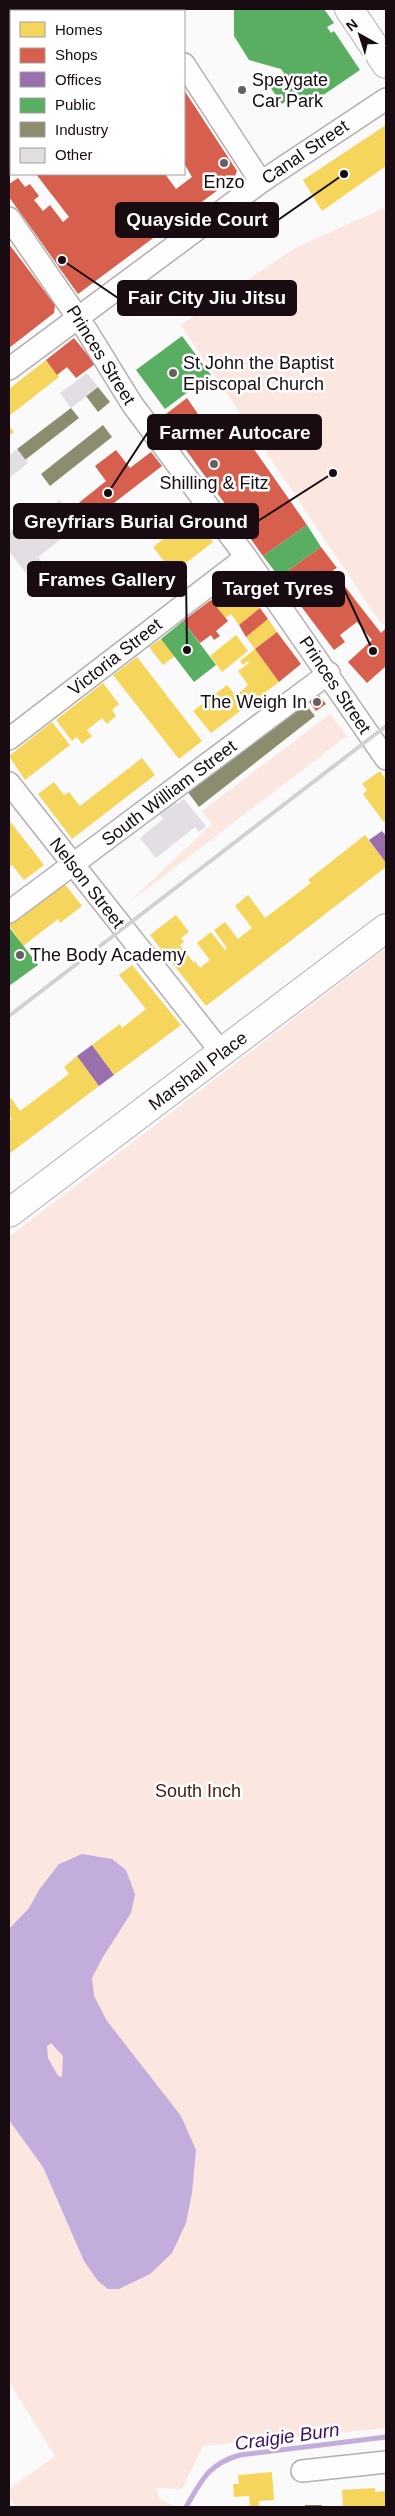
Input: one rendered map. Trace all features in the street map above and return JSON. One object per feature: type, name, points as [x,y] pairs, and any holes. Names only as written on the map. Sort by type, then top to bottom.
[{"type":"main road","points":[[349,9],[386,64]]},
{"type":"main road","name":"Marshall Place","points":[[9,1213],[386,928]]},
{"type":"street","points":[[9,54],[10,60]]},
{"type":"street","points":[[185,66],[261,182]]},
{"type":"street","name":"Canal Street","points":[[9,368],[261,182],[386,99]]},
{"type":"street","name":"Princes Street","points":[[9,218],[78,316],[113,370],[132,404],[246,556],[329,673],[386,759]]},
{"type":"street","name":"Victoria Street","points":[[9,739],[246,556]]},
{"type":"street","name":"South William Street","points":[[9,912],[329,673]]},
{"type":"street","name":"Nelson Street","points":[[9,783],[222,1053]]},
{"type":"street","points":[[302,2471],[386,2462]]},
{"type":"green space","points":[[384,208],[386,212],[386,622],[382,625],[181,325],[295,248]]},
{"type":"green space","points":[[330,714],[347,736],[127,904],[212,824],[202,811]]},
{"type":"green space","name":"South Inch","points":[[386,948],[386,2428],[203,2446],[182,2489],[156,2488],[160,2499],[176,2507],[16,2507],[9,2497],[9,2489],[55,2456],[9,2382],[9,1237]]},
{"type":"shaded area","points":[[82,1854],[112,1859],[126,1870],[135,1894],[131,1913],[92,1978],[94,1996],[107,2021],[181,2116],[196,2150],[192,2193],[186,2223],[172,2253],[150,2274],[119,2289],[108,2289],[98,2281],[84,2261],[43,2167],[9,2120],[9,1929],[29,1908],[39,1890],[59,1864]],"holes":[[[51,2043],[63,2056],[62,2077],[58,2076],[48,2058],[47,2046]]]},
{"type":"building: Homes","points":[[386,125],[386,166],[322,211],[303,180]]},
{"type":"building: Homes","points":[[46,360],[59,377],[9,416],[9,389]]},
{"type":"building: Homes","points":[[9,426],[14,432],[9,436]]},
{"type":"building: Homes","points":[[156,512],[172,533],[194,516],[213,542],[173,573],[153,547],[162,540],[146,519]]},
{"type":"building: Homes","points":[[239,578],[260,608],[239,625],[231,614],[225,618],[211,600]]},
{"type":"building: Homes","points":[[268,619],[277,632],[255,649],[246,637]]},
{"type":"building: Homes","points":[[236,635],[248,651],[222,672],[210,656]]},
{"type":"building: Homes","points":[[161,639],[175,656],[163,665],[149,647]]},
{"type":"building: Homes","points":[[255,649],[279,682],[211,733],[193,711],[227,685],[236,696],[248,685],[238,671],[249,663],[248,661],[243,665],[240,661]]},
{"type":"building: Homes","points":[[137,657],[202,741],[179,759],[113,675]]},
{"type":"building: Homes","points":[[103,683],[119,704],[112,710],[116,716],[107,724],[102,718],[87,730],[92,736],[82,744],[77,737],[72,741],[56,720]]},
{"type":"building: Homes","points":[[52,722],[70,745],[25,780],[9,756]]},
{"type":"building: Homes","points":[[142,758],[155,775],[72,839],[38,794],[54,782],[64,795],[69,792],[80,806]]},
{"type":"building: Homes","points":[[380,771],[386,780],[386,822],[383,821],[363,794],[367,790],[362,784]]},
{"type":"building: Homes","points":[[9,820],[44,865],[24,880],[12,865],[9,867]]},
{"type":"building: Homes","points":[[365,835],[386,863],[386,867],[206,1006],[150,935],[176,915],[189,932],[181,938],[184,942],[180,945],[200,968],[210,960],[197,943],[211,932],[225,950],[227,948],[214,930],[225,922],[238,939],[252,928],[235,906],[248,895],[265,918],[311,883],[308,880]]},
{"type":"building: Homes","points":[[64,883],[82,906],[60,923],[58,919],[23,946],[9,925]]},
{"type":"building: Homes","points":[[132,965],[181,1025],[114,1075],[92,1045],[120,1024],[122,1028],[146,1009],[119,975]]},
{"type":"building: Homes","points":[[77,1056],[99,1086],[9,1154],[9,1121],[12,1119],[9,1116],[9,1100],[11,1098],[20,1111],[69,1074],[64,1067]]},
{"type":"building: Homes","points":[[272,2472],[274,2500],[259,2501],[259,2507],[250,2507],[249,2496],[234,2497],[233,2484],[239,2484],[238,2475]]},
{"type":"building: Homes","points":[[375,2488],[375,2492],[385,2491],[386,2507],[343,2507],[342,2490]]},
{"type":"building: Shops","points":[[127,9],[128,10],[108,10]]},
{"type":"building: Shops","points":[[10,86],[10,138],[9,137]]},
{"type":"building: Shops","points":[[185,92],[237,171],[234,178],[78,294],[9,197],[9,184],[18,178],[25,187],[30,184],[39,196],[34,200],[43,211],[50,205],[63,222],[69,217],[37,175],[166,175],[176,189],[192,177],[185,165]]},
{"type":"building: Shops","points":[[9,244],[55,305],[54,313],[9,348]]},
{"type":"building: Shops","points":[[74,338],[95,364],[76,378],[67,367],[57,375],[46,360]]},
{"type":"building: Shops","points":[[187,398],[209,430],[230,415],[307,525],[263,556],[162,417]]},
{"type":"building: Shops","points":[[116,450],[130,468],[151,452],[162,466],[88,523],[75,506],[106,481],[95,466]]},
{"type":"building: Shops","points":[[321,547],[337,568],[333,570],[381,633],[386,628],[386,666],[367,683],[348,662],[372,640],[357,622],[340,635],[345,642],[334,650],[279,577]]},
{"type":"building: Shops","points":[[211,600],[228,621],[216,631],[220,636],[214,640],[211,635],[200,643],[183,621]]},
{"type":"building: Shops","points":[[260,608],[268,619],[246,637],[239,625]]},
{"type":"building: Shops","points":[[277,632],[301,664],[279,682],[255,649]]},
{"type":"building: Shops","name":"The Weigh In","points":[[317,693],[326,704],[316,711],[308,700]]},
{"type":"building: Offices","points":[[382,831],[386,836],[386,863],[369,840]]},
{"type":"building: Offices","points":[[92,1045],[114,1075],[99,1086],[77,1056]]},
{"type":"building: Public","points":[[234,9],[324,9],[334,23],[327,27],[331,33],[334,31],[360,70],[310,104],[308,101],[304,104],[297,93],[282,104],[268,84],[284,73],[281,69],[249,60],[234,36]]},
{"type":"building: Public","name":"St John the Baptist Episcopal Church","points":[[182,336],[211,375],[165,409],[136,370]]},
{"type":"building: Public","points":[[307,525],[321,547],[279,577],[263,556]]},
{"type":"building: Public","points":[[183,621],[216,665],[194,682],[161,639]]},
{"type":"building: Public","name":"The Body Academy","points":[[9,927],[38,965],[9,986]]},
{"type":"building: Industry","points":[[98,387],[110,402],[98,412],[86,396]]},
{"type":"building: Industry","points":[[71,408],[79,418],[25,460],[17,449]]},
{"type":"building: Industry","points":[[103,425],[112,437],[50,486],[41,474]]},
{"type":"building: Industry","points":[[303,701],[315,716],[199,807],[187,791]]},
{"type":"building: Industry","points":[[305,2505],[322,2505],[321,2507],[305,2507]]},
{"type":"building: Other","points":[[9,9],[55,10],[10,10],[10,32]]},
{"type":"building: Other","points":[[10,148],[9,167],[9,149]]},
{"type":"building: Other","points":[[87,373],[98,387],[71,408],[60,393]]},
{"type":"building: Other","points":[[17,449],[28,463],[9,478],[9,456]]},
{"type":"building: Other","points":[[60,500],[79,525],[38,557],[47,568],[31,580],[9,551],[9,532],[18,525],[21,530]]},
{"type":"building: Other","points":[[173,799],[177,804],[184,799],[206,826],[199,832],[195,827],[156,858],[140,838],[163,819],[158,812]]},
{"type":"waterway","name":"Craigie Burn","points":[[186,2507],[202,2481],[213,2468],[240,2455],[386,2437]]},
{"type":"railway","points":[[9,1016],[386,726]]},
{"type":"place","name":"Speygate Car Park","points":[[242,90]]},
{"type":"place","name":"Enzo","points":[[224,163]]},
{"type":"place","name":"Quayside Court","points":[[344,174]]},
{"type":"place","name":"Fair City Jiu Jitsu","points":[[62,260]]},
{"type":"place","name":"St John the Baptist Episcopal Church","points":[[173,373]]},
{"type":"place","name":"Shilling & Fitz","points":[[214,464]]},
{"type":"place","name":"Greyfriars Burial Ground","points":[[333,473]]},
{"type":"place","name":"Farmer Autocare","points":[[108,493]]},
{"type":"place","name":"Frames Gallery","points":[[187,650]]},
{"type":"place","name":"Target Tyres","points":[[373,651]]},
{"type":"place","name":"The Weigh In","points":[[317,702]]},
{"type":"place","name":"The Body Academy","points":[[20,955]]}]
